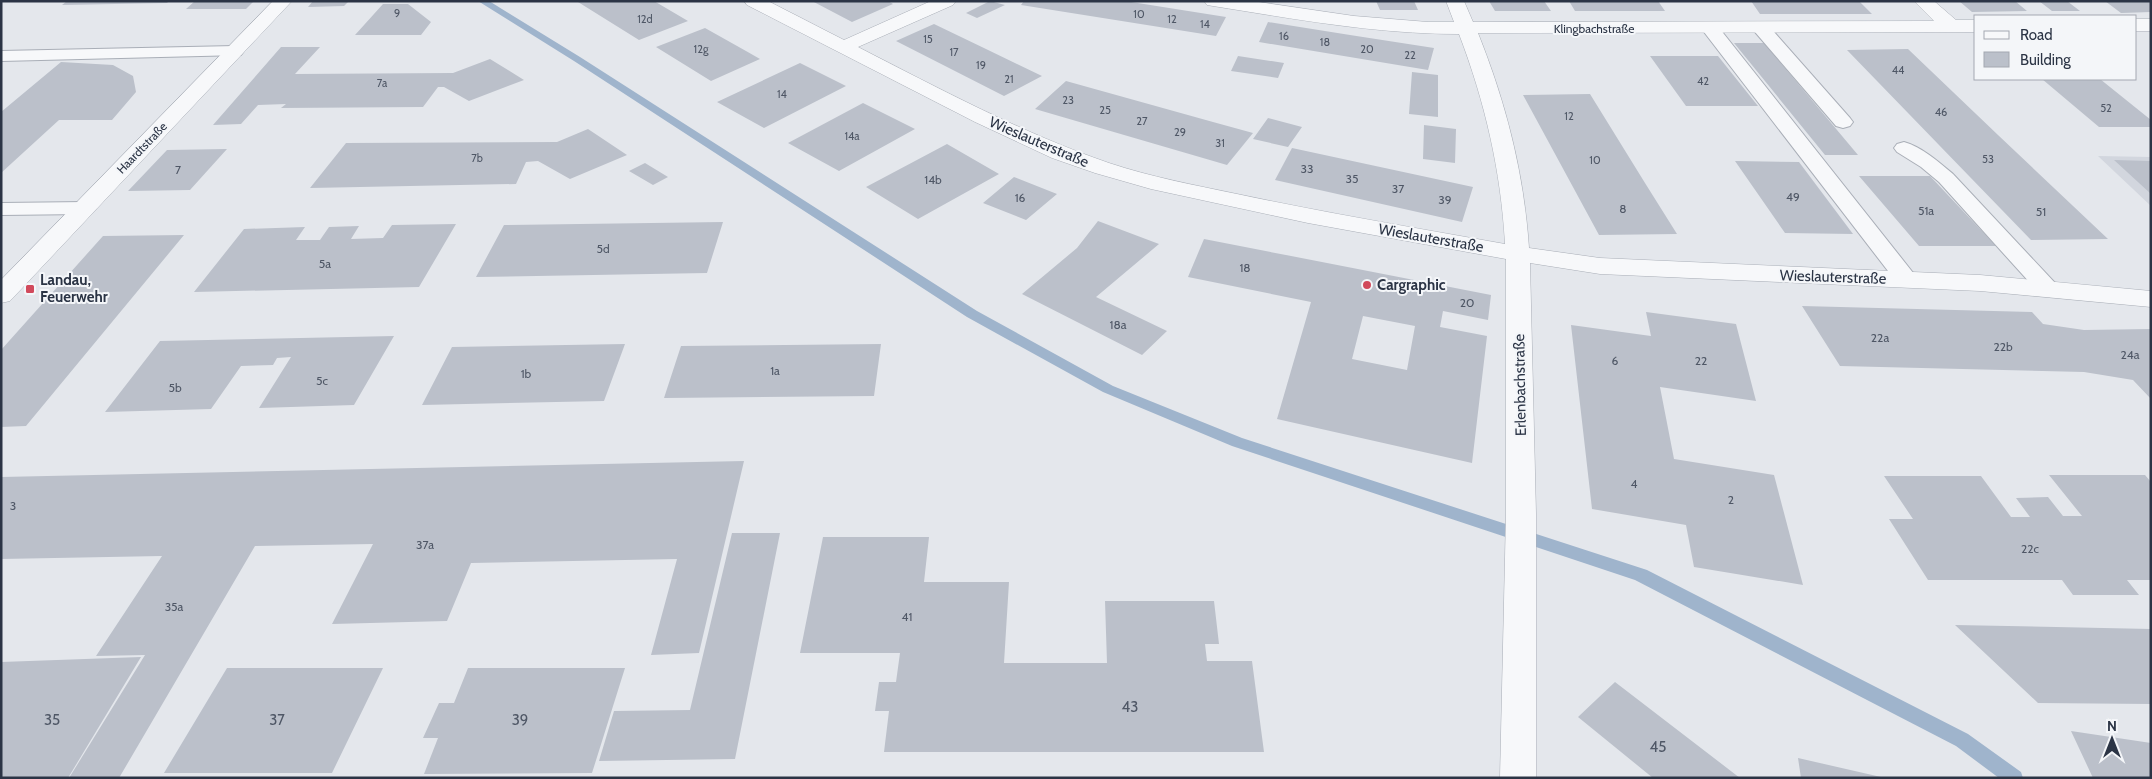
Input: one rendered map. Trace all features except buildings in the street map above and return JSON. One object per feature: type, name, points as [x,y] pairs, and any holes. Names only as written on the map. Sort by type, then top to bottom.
[{"type":"street","name":"Haardtstraße","points":[[1,295],[283,1]]},
{"type":"street","name":"Wieslauterstraße","points":[[753,1],[1019,135],[1103,168],[1151,182],[1308,216],[1517,254],[1600,266],[1906,280],[2048,289],[2151,299]]},
{"type":"street","points":[[843,47],[947,1]]},
{"type":"street","name":"Klingbachstraße","points":[[1213,1],[1354,22],[1467,29],[1974,26]]},
{"type":"street","name":"Erlenbachstraße","points":[[1455,1],[1493,101],[1506,151],[1517,254],[1521,514],[1518,778]]},
{"type":"street","points":[[1923,1],[1951,26]]},
{"type":"street","points":[[2137,25],[2151,25]]},
{"type":"lane","points":[[1710,28],[1906,280]]},
{"type":"lane","points":[[1761,28],[1843,122]]},
{"type":"lane","points":[[1,56],[235,51]]},
{"type":"lane","points":[[1904,148],[1928,163],[1946,178],[2048,289]]},
{"type":"lane","points":[[1,209],[85,208]]},
{"type":"shaded area","points":[[2098,156],[2151,157],[2151,206]]},
{"type":"waterway","points":[[482,1],[577,59],[972,314],[1108,389],[1237,442],[1641,575],[1962,740],[2014,778]]},
{"type":"place","name":"Cargraphic","points":[[1367,285]]},
{"type":"place","name":"Landau, Feuerwehr","points":[[30,289]]}]
